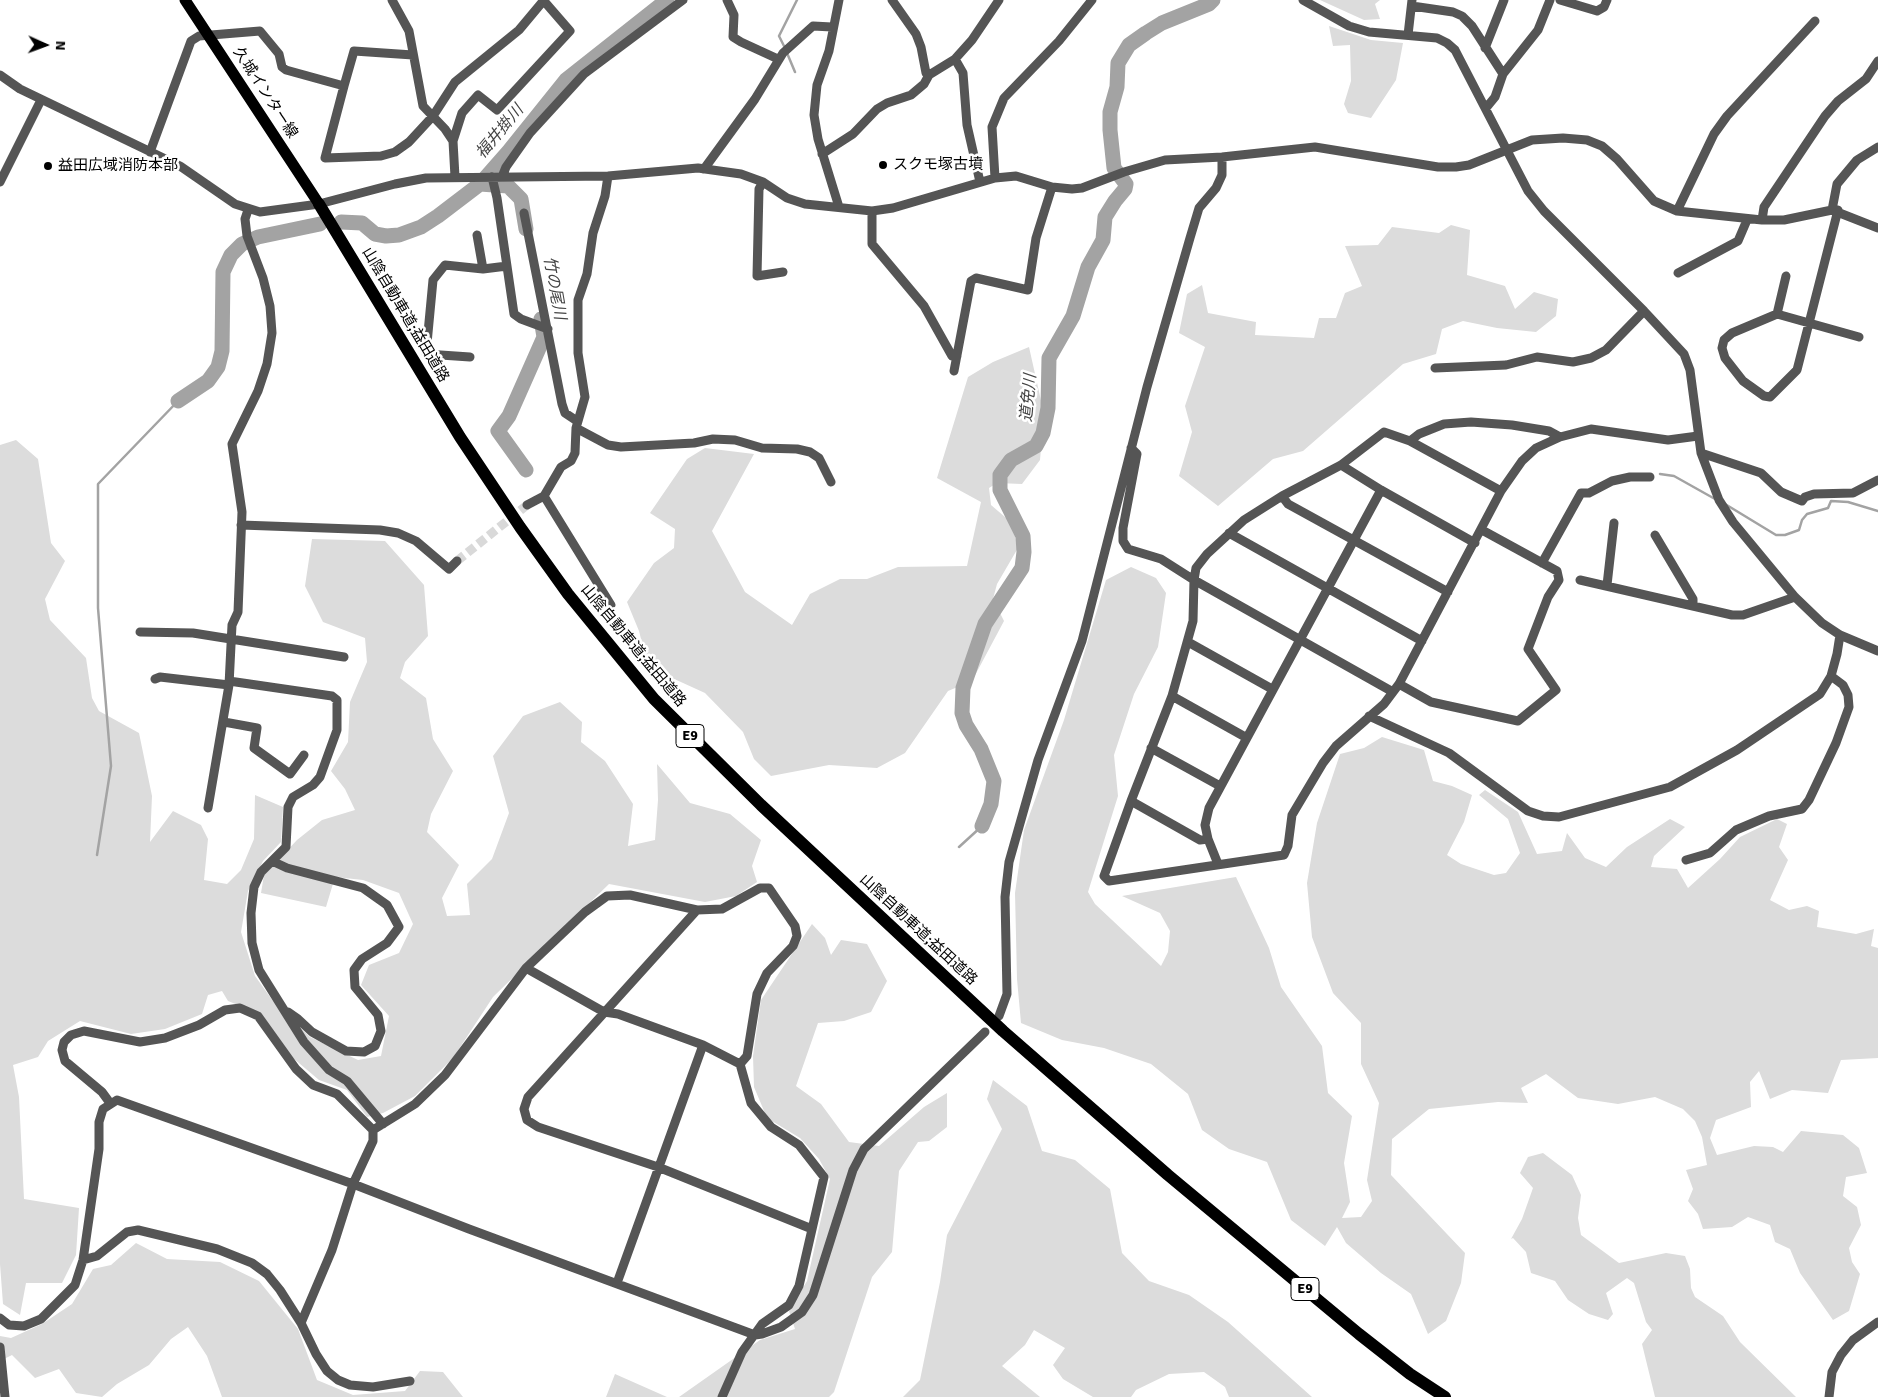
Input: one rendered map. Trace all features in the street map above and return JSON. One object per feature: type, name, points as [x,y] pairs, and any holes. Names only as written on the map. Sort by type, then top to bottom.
[{"type":"highway","name":"山陰自動車道;益田道路","points":[[319,204],[460,437],[520,527],[568,594],[654,699],[761,805],[1002,1031],[1168,1175],[1358,1334],[1410,1374],[1445,1397]]},
{"type":"main road","name":"久城インター線","points":[[185,0],[319,204]]},
{"type":"street","points":[[392,0],[409,32],[419,96],[423,106],[453,141]]},
{"type":"street","points":[[413,55],[354,51],[325,158],[381,156],[395,152],[409,142],[433,116],[455,82],[519,30],[544,0],[570,31],[497,110],[478,95],[462,113],[453,141],[455,177]]},
{"type":"street","points":[[502,177],[506,167],[530,133],[584,74],[683,0]]},
{"type":"street","points":[[728,0],[734,15],[734,37],[740,42],[778,59]]},
{"type":"street","points":[[839,0],[832,27],[829,51],[818,85],[814,115],[822,154],[839,207]]},
{"type":"street","points":[[892,0],[916,34],[921,47],[926,73],[929,76]]},
{"type":"street","points":[[822,154],[853,134],[877,109],[911,95],[924,84],[929,76],[955,59],[972,40],[999,0]]},
{"type":"street","points":[[995,178],[992,127],[1004,98],[1059,41],[1092,0]]},
{"type":"street","points":[[1303,0],[1349,26],[1370,32],[1437,38],[1447,43],[1461,60],[1528,191],[1544,211],[1644,310],[1684,354],[1690,370],[1701,453],[1719,500],[1733,522],[1795,597],[1822,623],[1840,635],[1878,651]]},
{"type":"street","points":[[1441,10],[1443,0]]},
{"type":"street","points":[[1485,48],[1504,0]]},
{"type":"street","points":[[1486,108],[1495,97],[1503,74],[1538,30],[1550,0]]},
{"type":"street","points":[[1560,0],[1597,11],[1604,7],[1607,0]]},
{"type":"street","points":[[1408,35],[1412,3],[1462,16],[1472,26],[1503,74]]},
{"type":"street","points":[[1676,211],[1714,134],[1727,116],[1815,21]]},
{"type":"street","points":[[704,169],[755,99],[778,59],[804,31],[813,26],[832,27]]},
{"type":"street","points":[[150,152],[191,41],[199,36],[260,31],[278,54],[282,67],[286,70],[344,86]]},
{"type":"street","points":[[955,59],[963,73],[967,125],[980,182]]},
{"type":"street","points":[[1762,220],[1764,207],[1825,116],[1838,101],[1866,78],[1878,61]]},
{"type":"street","points":[[0,75],[20,90],[180,166],[221,195],[248,210],[277,210],[319,204],[395,184],[455,177],[537,179],[704,169],[741,174],[763,182],[787,198],[805,204],[872,211],[893,208],[995,178],[1016,176],[1052,187],[1082,188],[1124,172],[1166,160],[1222,157],[1315,147],[1438,167],[1456,167],[1469,165],[1532,140],[1563,138],[1587,140],[1602,146],[1617,158],[1654,200],[1676,211],[1747,220],[1784,220],[1835,210],[1878,228]]},
{"type":"street","points":[[0,182],[41,100]]},
{"type":"street","points":[[1860,337],[1809,323],[1777,314],[1732,333],[1724,340],[1722,348],[1725,358],[1743,381],[1764,396],[1770,397],[1797,370],[1809,323],[1835,210],[1837,184],[1857,160],[1878,147]]},
{"type":"street","points":[[999,1016],[1007,994],[1005,898],[1009,862],[1038,760],[1082,642],[1131,448],[1199,208],[1216,188],[1222,175],[1222,157]]},
{"type":"street","points":[[527,505],[544,496],[561,467],[570,461],[575,453],[576,425],[583,410],[585,397],[578,353],[578,300],[587,274],[593,233],[605,196],[608,176]]},
{"type":"street","points":[[492,177],[514,314],[521,319],[548,329]]},
{"type":"street","points":[[763,182],[759,189],[758,276],[782,272]]},
{"type":"street","points":[[954,371],[971,281],[976,278],[1028,290],[1036,238],[1052,187]]},
{"type":"street","points":[[208,808],[224,722],[229,683],[232,625],[238,612],[241,525],[239,487],[232,444],[258,391],[267,364],[272,333],[270,306],[263,278],[247,236],[245,219],[248,210]]},
{"type":"street","points":[[872,211],[872,244],[924,306],[952,356],[957,356]]},
{"type":"street","points":[[524,213],[562,404],[565,413],[576,425],[608,445],[622,447],[694,443],[713,439],[735,440],[762,448],[796,449],[810,452],[819,458],[831,482]]},
{"type":"street","points":[[1678,273],[1738,240],[1747,220]]},
{"type":"street","points":[[477,235],[483,269]]},
{"type":"street","points":[[470,357],[426,354],[433,280],[445,265],[483,269],[507,266]]},
{"type":"street","points":[[1777,314],[1786,276]]},
{"type":"street","points":[[1435,368],[1506,365],[1537,357],[1573,362],[1591,358],[1606,350],[1644,310]]},
{"type":"street","points":[[1410,441],[1419,434],[1444,424],[1471,422],[1512,425],[1550,431],[1560,437]]},
{"type":"street","points":[[1502,491],[1410,441],[1384,432],[1340,465],[1282,496],[1244,520],[1207,554],[1196,568],[1193,621],[1172,696],[1104,876],[1109,881],[1284,855],[1288,846],[1292,814],[1323,763],[1336,746],[1384,704],[1399,684],[1502,491],[1522,461],[1536,448],[1560,437],[1591,429],[1668,440],[1698,436]]},
{"type":"street","points":[[1131,448],[1137,454],[1123,541],[1128,549],[1161,559],[1194,580],[1393,692]]},
{"type":"street","points":[[1701,453],[1761,473],[1781,492],[1802,501],[1804,498],[1814,494],[1853,493],[1878,480]]},
{"type":"street","points":[[1340,465],[1380,490],[1475,543]]},
{"type":"street","points":[[1542,564],[1580,494],[1589,493],[1612,481],[1650,477]]},
{"type":"street","points":[[1218,864],[1208,839],[1205,824],[1209,808],[1380,490]]},
{"type":"street","points":[[544,496],[611,605]]},
{"type":"street","points":[[1282,496],[1288,504],[1448,592]]},
{"type":"street","points":[[1607,585],[1614,523]]},
{"type":"street","points":[[241,525],[380,530],[398,533],[416,541],[449,569],[458,561]]},
{"type":"street","points":[[1399,684],[1431,702],[1518,721],[1556,690],[1528,649],[1548,597],[1559,580],[1556,571],[1482,530]]},
{"type":"street","points":[[1230,533],[1422,641]]},
{"type":"street","points":[[1655,535],[1693,599],[1693,604]]},
{"type":"street","points":[[1580,580],[1693,604],[1732,615],[1743,615],[1795,597]]},
{"type":"street","points":[[140,632],[193,633],[344,657]]},
{"type":"street","points":[[1369,716],[1449,753],[1528,811],[1543,816],[1560,817],[1670,787],[1737,750],[1820,694],[1830,676],[1837,654],[1840,635]]},
{"type":"street","points":[[1188,642],[1272,689]]},
{"type":"street","points":[[155,679],[160,676],[229,683],[332,696],[337,700],[337,730],[320,776],[313,785],[293,797],[288,807],[286,847],[261,872],[254,887],[251,913],[252,943],[259,970],[304,1042],[330,1070],[347,1081],[383,1124]]},
{"type":"street","points":[[1686,860],[1710,853],[1736,830],[1776,814],[1802,809],[1836,743],[1849,707],[1848,695],[1843,685],[1830,676]]},
{"type":"street","points":[[1172,696],[1247,738]]},
{"type":"street","points":[[224,722],[257,728],[254,748],[290,774],[304,755]]},
{"type":"street","points":[[1151,748],[1220,786]]},
{"type":"street","points":[[1131,801],[1200,840],[1208,839]]},
{"type":"street","points":[[272,861],[287,868],[363,888],[387,905],[399,927],[387,943],[362,959],[354,970],[355,987],[378,1014],[381,1031],[375,1046],[364,1052],[346,1050],[312,1032],[298,1018],[286,1011]]},
{"type":"street","points":[[373,1130],[416,1104],[445,1075],[526,968],[585,912],[607,896],[630,895],[697,910],[722,909],[760,888],[769,888],[795,926],[797,936],[793,946],[767,973],[757,994],[747,1056],[740,1064]]},
{"type":"street","points":[[697,910],[528,1097],[524,1109],[526,1120],[538,1127],[658,1167],[812,1229]]},
{"type":"street","points":[[526,968],[604,1012],[618,1014],[702,1045],[740,1064],[751,1103],[771,1127],[799,1145],[824,1177],[799,1286],[789,1305],[762,1324],[742,1352],[722,1397]]},
{"type":"street","points":[[110,1104],[102,1092],[65,1061],[62,1050],[64,1042],[71,1035],[84,1031],[140,1042],[165,1038],[199,1025],[225,1010],[240,1008],[258,1016],[296,1069],[313,1085],[337,1094],[373,1130],[373,1140],[353,1184],[332,1250],[301,1323]]},
{"type":"street","points":[[0,1318],[9,1325],[24,1326],[41,1319],[75,1285],[83,1260],[99,1149],[99,1122],[103,1109],[117,1100],[130,1103],[353,1184],[469,1229],[755,1334],[762,1334],[782,1327],[802,1312],[814,1295],[853,1170],[864,1149],[985,1032]]},
{"type":"street","points":[[617,1283],[702,1045]]},
{"type":"street","points":[[83,1260],[97,1256],[127,1232],[138,1230],[217,1249],[252,1263],[267,1274],[280,1290],[301,1323],[316,1354],[328,1371],[338,1380],[350,1385],[373,1387],[410,1380]]},
{"type":"street","points":[[1829,1397],[1832,1372],[1841,1355],[1853,1340],[1878,1322]]},
{"type":"street","points":[[0,1347],[5,1397]]},
{"type":"shaded area","points":[[1320,0],[1380,0],[1375,4],[1380,19],[1364,20]]},
{"type":"shaded area","points":[[1329,26],[1371,40],[1403,43],[1396,80],[1371,118],[1348,113],[1344,104],[1351,81],[1350,45],[1333,46]]},
{"type":"shaded area","points":[[1451,225],[1470,230],[1467,275],[1505,286],[1515,309],[1534,292],[1558,299],[1556,316],[1536,332],[1497,328],[1463,321],[1442,329],[1436,354],[1403,364],[1303,451],[1273,459],[1218,506],[1179,476],[1192,432],[1185,406],[1205,347],[1179,333],[1187,294],[1202,285],[1208,313],[1256,322],[1255,335],[1314,338],[1319,318],[1336,318],[1345,293],[1362,286],[1345,246],[1378,245],[1392,227],[1439,233]]},
{"type":"shaded area","points":[[1029,347],[1044,414],[1040,460],[1022,484],[997,483],[989,488],[991,505],[1012,523],[1018,548],[997,584],[993,599],[1004,621],[972,681],[948,691],[905,753],[877,768],[829,765],[771,776],[754,759],[743,732],[705,693],[648,667],[639,631],[627,602],[654,563],[674,548],[675,529],[650,513],[687,459],[705,448],[754,454],[712,531],[745,592],[792,625],[810,594],[840,579],[867,579],[898,567],[967,566],[981,502],[937,478],[968,377],[993,362]]},
{"type":"shaded area","points":[[16,440],[38,459],[51,543],[65,561],[45,599],[50,620],[86,658],[92,698],[99,711],[139,733],[152,796],[150,842],[173,811],[201,825],[208,839],[204,880],[227,884],[241,870],[254,839],[255,795],[283,807],[281,842],[263,861],[248,891],[241,932],[255,976],[273,1001],[310,1037],[358,1060],[381,1056],[389,1016],[361,985],[369,965],[399,953],[413,924],[399,893],[363,880],[335,877],[326,907],[261,893],[264,875],[297,840],[322,820],[355,810],[345,789],[331,771],[348,742],[350,702],[367,662],[365,638],[323,622],[305,586],[312,539],[385,541],[424,585],[428,636],[405,662],[400,678],[426,698],[433,739],[453,771],[431,814],[427,832],[459,865],[442,898],[447,916],[470,915],[467,884],[492,859],[509,813],[493,756],[523,716],[560,702],[582,722],[581,742],[605,761],[633,804],[628,846],[655,840],[658,800],[657,764],[690,803],[730,814],[761,840],[752,866],[757,882],[736,896],[705,902],[609,884],[493,997],[453,1058],[415,1096],[383,1113],[367,1117],[347,1090],[319,1080],[293,1058],[258,1013],[228,1001],[222,991],[208,995],[202,1014],[165,1029],[131,1034],[80,1021],[48,1041],[38,1057],[13,1065],[19,1097],[24,1199],[79,1208],[76,1255],[62,1283],[26,1283],[20,1315],[3,1304],[0,1264],[0,445]]},
{"type":"shaded area","points":[[1131,567],[1156,578],[1166,593],[1158,647],[1134,694],[1114,755],[1118,796],[1088,892],[1095,904],[1161,966],[1168,952],[1170,931],[1160,913],[1122,896],[1236,877],[1269,948],[1281,987],[1322,1046],[1328,1093],[1352,1116],[1344,1163],[1350,1202],[1342,1218],[1361,1217],[1372,1201],[1367,1180],[1379,1103],[1361,1064],[1361,1023],[1333,993],[1312,937],[1307,883],[1317,823],[1340,754],[1364,748],[1382,737],[1424,750],[1433,781],[1452,786],[1472,795],[1464,822],[1447,855],[1461,864],[1494,875],[1506,873],[1520,853],[1508,819],[1479,795],[1485,790],[1518,812],[1537,854],[1562,851],[1567,833],[1585,858],[1606,867],[1627,847],[1670,819],[1685,827],[1654,856],[1651,867],[1677,869],[1688,888],[1720,859],[1740,837],[1777,819],[1787,824],[1779,847],[1788,860],[1770,900],[1789,910],[1807,906],[1819,911],[1817,927],[1856,934],[1874,929],[1871,946],[1878,948],[1878,1058],[1841,1060],[1828,1093],[1792,1090],[1770,1099],[1759,1071],[1750,1082],[1751,1107],[1716,1120],[1710,1138],[1717,1155],[1754,1146],[1773,1147],[1783,1152],[1801,1131],[1843,1135],[1859,1148],[1867,1173],[1846,1177],[1843,1196],[1857,1207],[1861,1225],[1849,1248],[1852,1262],[1860,1274],[1849,1311],[1833,1320],[1800,1273],[1790,1249],[1775,1242],[1770,1225],[1748,1217],[1732,1227],[1703,1229],[1698,1214],[1688,1201],[1693,1189],[1686,1170],[1707,1165],[1702,1137],[1695,1121],[1683,1109],[1655,1097],[1618,1104],[1578,1098],[1546,1074],[1521,1088],[1528,1103],[1498,1102],[1429,1109],[1392,1139],[1391,1175],[1465,1253],[1461,1283],[1446,1321],[1428,1334],[1411,1294],[1381,1273],[1346,1243],[1337,1227],[1325,1246],[1291,1220],[1267,1162],[1229,1149],[1202,1130],[1188,1094],[1151,1064],[1104,1048],[1062,1040],[1021,1023],[1017,979],[1015,893],[1024,830],[1064,720],[1106,580]]},
{"type":"shaded area","points":[[812,924],[825,938],[831,955],[841,940],[867,944],[887,981],[871,1012],[844,1021],[818,1023],[796,1086],[821,1104],[849,1142],[879,1146],[924,1107],[947,1093],[947,1127],[929,1141],[918,1142],[899,1171],[892,1252],[872,1277],[834,1392],[829,1397],[679,1397],[760,1340],[795,1329],[789,1311],[807,1281],[830,1179],[819,1159],[800,1138],[767,1118],[754,1087],[753,1056],[761,1000]]},
{"type":"shaded area","points":[[993,1080],[1027,1106],[1042,1151],[1075,1160],[1110,1189],[1122,1253],[1149,1281],[1189,1295],[1228,1322],[1312,1397],[1229,1397],[1225,1387],[1204,1372],[1169,1374],[1136,1390],[1131,1397],[1093,1397],[1063,1379],[1053,1365],[1065,1348],[1034,1330],[1025,1345],[1002,1366],[1040,1397],[903,1397],[920,1380],[940,1282],[947,1235],[1002,1129],[987,1099]]},
{"type":"shaded area","points":[[1543,1153],[1572,1175],[1581,1195],[1578,1218],[1581,1235],[1619,1263],[1666,1253],[1685,1256],[1690,1269],[1691,1288],[1695,1297],[1723,1316],[1740,1342],[1796,1397],[1655,1397],[1642,1344],[1652,1330],[1646,1322],[1634,1283],[1627,1278],[1606,1293],[1613,1314],[1608,1320],[1589,1314],[1568,1300],[1555,1281],[1531,1273],[1526,1252],[1513,1238],[1511,1239],[1522,1219],[1533,1188],[1520,1173],[1528,1157]]},
{"type":"shaded area","points":[[136,1243],[167,1259],[220,1262],[259,1281],[298,1329],[317,1380],[353,1395],[405,1391],[420,1371],[443,1372],[463,1397],[222,1397],[207,1356],[188,1327],[171,1339],[149,1365],[117,1384],[102,1397],[76,1393],[59,1369],[35,1378],[12,1355],[0,1361],[0,1336],[11,1338],[42,1324],[72,1304],[93,1269],[111,1265]]},
{"type":"shaded area","points":[[615,1374],[667,1397],[606,1397]]},
{"type":"waterway","name":"福井掛川","points":[[341,222],[362,223],[375,234],[386,236],[399,235],[421,227],[438,216],[480,184],[566,80],[667,0]]},
{"type":"waterway","points":[[785,48],[779,36],[797,0]]},
{"type":"waterway","name":"道免川","points":[[982,826],[991,804],[994,781],[981,749],[966,725],[962,713],[963,688],[985,624],[1022,568],[1024,552],[1023,536],[1000,490],[1000,475],[1011,460],[1036,446],[1043,433],[1048,408],[1049,358],[1073,316],[1088,267],[1103,240],[1105,217],[1125,189],[1126,184],[1114,168],[1110,130],[1110,112],[1117,87],[1118,63],[1129,45],[1146,33],[1162,23],[1209,4],[1213,0]]},
{"type":"waterway","points":[[787,53],[795,72]]},
{"type":"waterway","name":"竹の尾川","points":[[480,184],[508,186],[521,199],[526,229]]},
{"type":"waterway","name":"福井掛川","points":[[178,401],[208,381],[218,367],[222,351],[223,272],[231,255],[242,244],[258,237],[320,224]]},
{"type":"waterway","name":"竹の尾川","points":[[526,470],[498,431],[509,416],[544,337],[541,319]]},
{"type":"waterway","points":[[97,855],[111,766],[98,608],[98,484],[178,401]]},
{"type":"waterway","points":[[1660,474],[1674,476],[1715,499]]},
{"type":"waterway","points":[[1725,504],[1776,535],[1785,535],[1799,530],[1802,520],[1807,514],[1828,508],[1831,501],[1848,502],[1878,511]]},
{"type":"waterway","points":[[959,847],[982,826]]},
{"type":"tunnel","points":[[457,561],[527,505]]},
{"type":"place","name":"スクモ塚古墳","points":[[883,165]]},
{"type":"place","name":"益田広域消防本部","points":[[48,166]]}]
